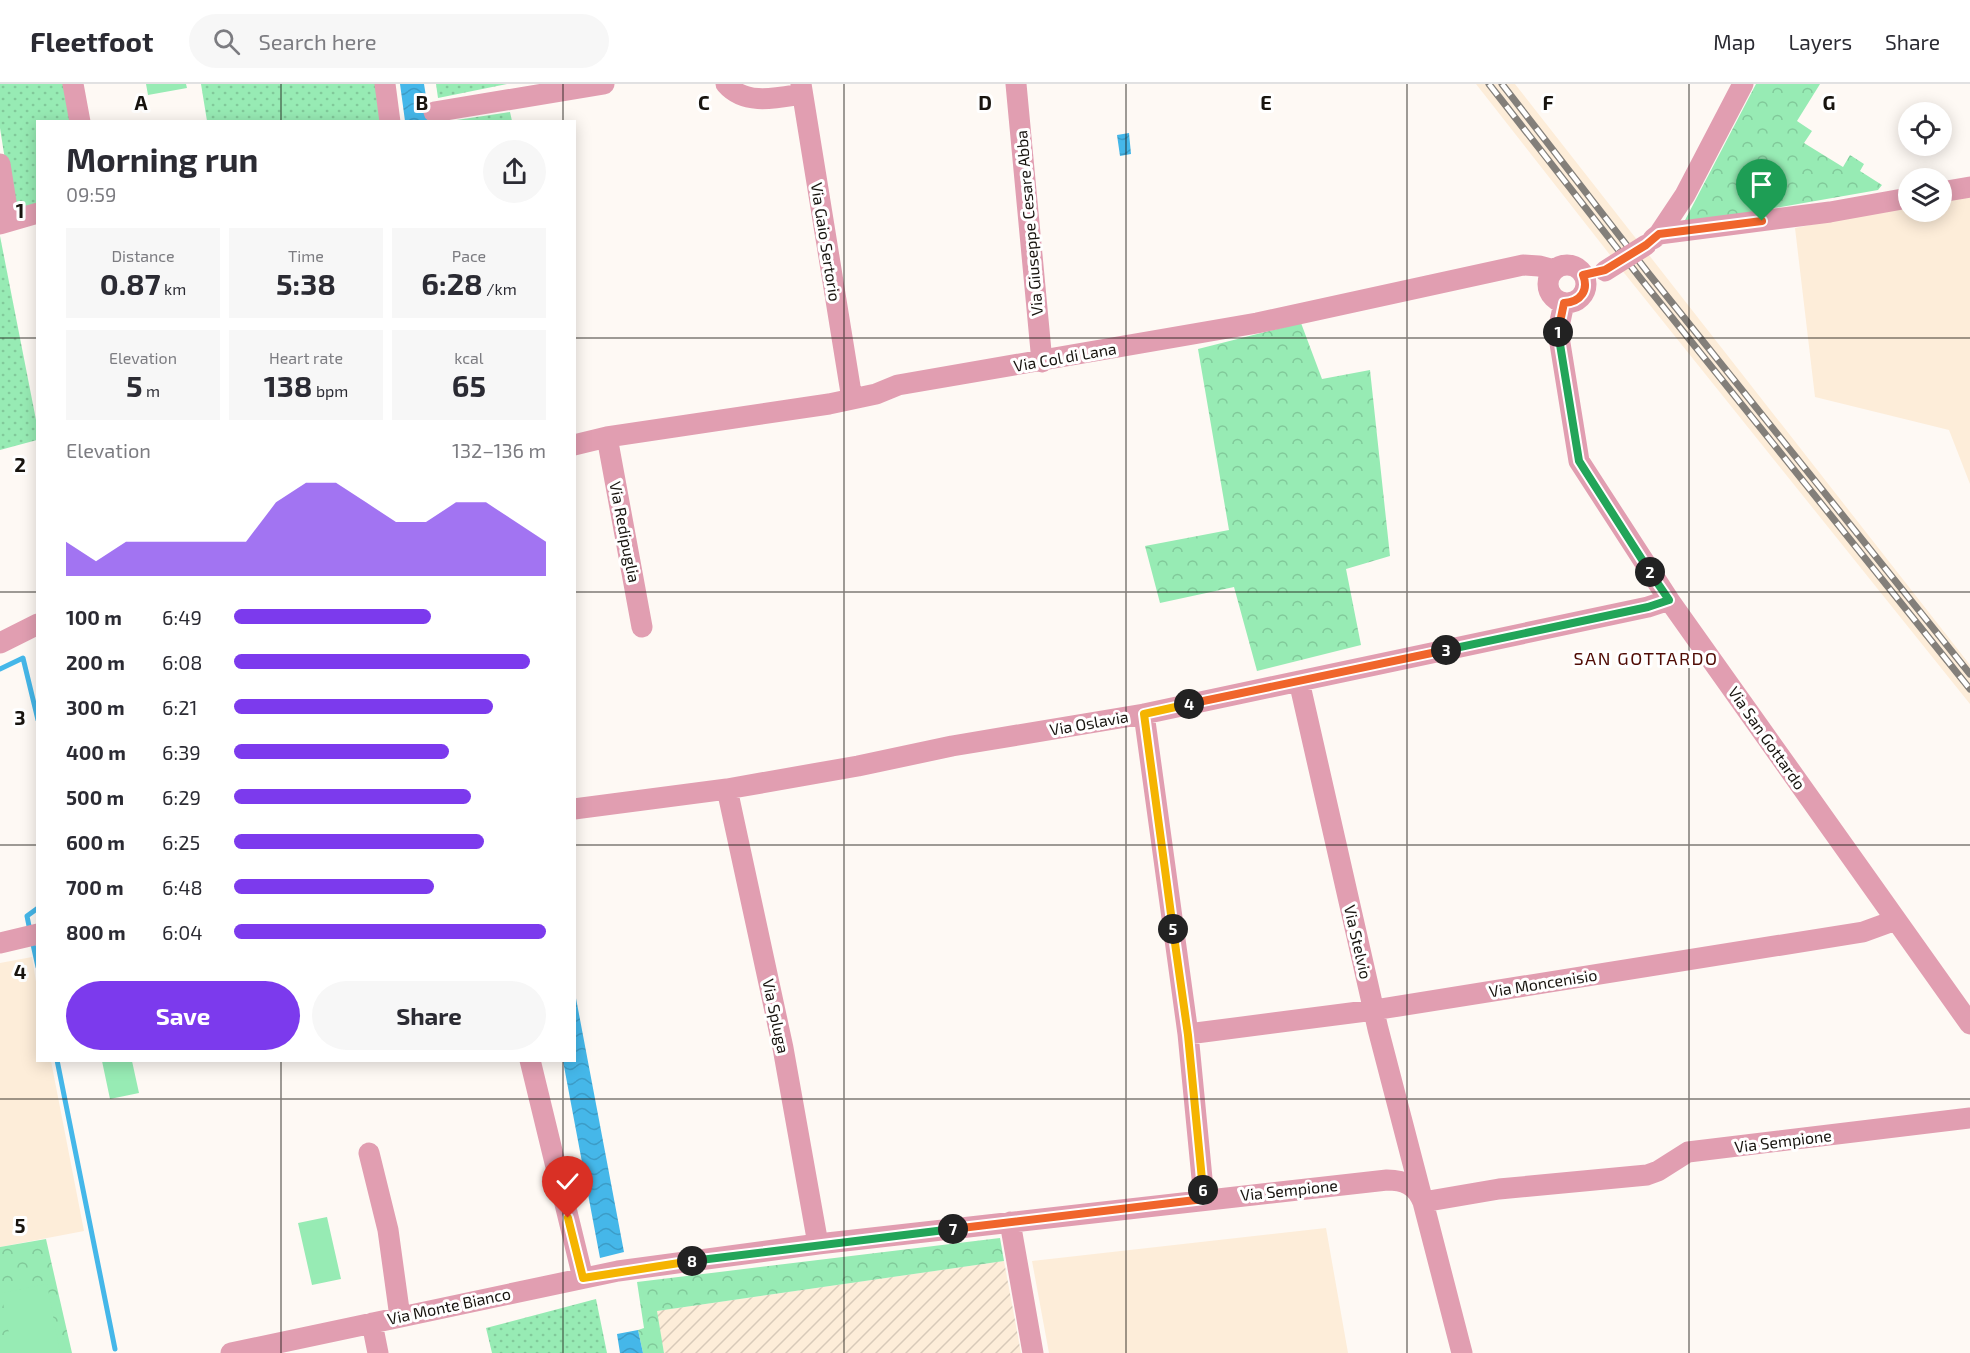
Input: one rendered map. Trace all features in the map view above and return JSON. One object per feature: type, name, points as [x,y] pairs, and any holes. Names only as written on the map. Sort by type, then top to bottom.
[{"type":"street","points":[[73,84],[80,120]]},
{"type":"street","points":[[385,84],[390,120]]},
{"type":"street","points":[[434,112],[604,84]]},
{"type":"street","points":[[726,84],[741,95],[764,100],[802,89]]},
{"type":"street","name":"Via Giuseppe Cesare Abba","points":[[1016,84],[1042,362]]},
{"type":"street","points":[[1583,275],[1605,270],[1653,239],[1684,195],[1743,84]]},
{"type":"street","name":"Via Gaio Sertorio","points":[[802,89],[852,399]]},
{"type":"street","points":[[0,164],[4,223],[36,214]]},
{"type":"street","points":[[1952,190],[1970,187]]},
{"type":"street","points":[[1653,239],[1898,200]]},
{"type":"street","name":"Via Col di Lana","points":[[576,445],[607,437],[852,399],[876,394],[898,385],[1042,362],[1257,323],[1523,265],[1554,270]]},
{"type":"street","points":[[1565,265],[1574,267],[1583,275],[1586,285],[1581,297],[1575,301],[1564,303],[1558,301],[1550,292],[1549,279],[1554,270],[1565,265]]},
{"type":"street","name":"Via San Gottardo","points":[[1564,303],[1558,331],[1579,461],[1669,600],[1970,1024]]},
{"type":"street","name":"Via Redipuglia","points":[[607,437],[642,627]]},
{"type":"street","name":"Via Oslavia","points":[[576,809],[727,789],[858,766],[952,746],[1144,714],[1648,607],[1669,600]]},
{"type":"street","points":[[0,643],[36,625]]},
{"type":"street","name":"Via Stelvio","points":[[1299,681],[1374,1010],[1462,1353]]},
{"type":"street","points":[[1144,714],[1188,1035],[1204,1199]]},
{"type":"street","name":"Via Spluga","points":[[727,789],[783,1048],[818,1244]]},
{"type":"street","name":"Via Moncenisio","points":[[1188,1035],[1374,1010],[1863,932],[1896,920]]},
{"type":"street","points":[[0,943],[36,934]]},
{"type":"street","points":[[530,1062],[583,1278]]},
{"type":"street","name":"Via Sempione","points":[[583,1278],[818,1244],[1388,1180],[1409,1184],[1420,1194],[1423,1202],[1499,1189],[1647,1175],[1658,1171],[1688,1152],[1970,1118]]},
{"type":"street","points":[[369,1153],[388,1230],[400,1317]]},
{"type":"street","points":[[1010,1222],[1033,1353]]},
{"type":"street","name":"Via Monte Bianco","points":[[231,1353],[583,1278]]},
{"type":"street","points":[[372,1323],[378,1353]]},
{"type":"street","name":"Via Monte Bianco","points":[[276,1353],[316,1336]]},
{"type":"shaded area","points":[[1476,84],[1515,84],[1970,665],[1970,704],[1625,274]]},
{"type":"shaded area","points":[[1970,194],[1970,484],[1949,430],[1815,397],[1795,228],[1898,208],[1898,222],[1952,222],[1952,198]]},
{"type":"shaded area","points":[[32,957],[36,982],[36,1062],[51,1062],[84,1231],[0,1247],[0,963]]},
{"type":"shaded area","points":[[1326,1228],[1348,1353],[1049,1353],[1032,1261]]},
{"type":"shaded area","points":[[1004,1261],[1021,1353],[664,1353],[656,1311]]},
{"type":"green space","points":[[0,84],[67,84],[74,120],[36,120],[36,205],[13,211],[0,128]]},
{"type":"green space","points":[[146,84],[186,84],[187,88],[148,95]]},
{"type":"green space","points":[[201,84],[380,84],[385,120],[207,120]]},
{"type":"green space","points":[[436,84],[507,84],[438,98]]},
{"type":"green space","points":[[1756,84],[1820,84],[1797,121],[1812,131],[1804,143],[1843,167],[1850,155],[1864,164],[1860,171],[1882,185],[1878,190],[1683,224]]},
{"type":"green space","points":[[510,112],[512,120],[457,120]]},
{"type":"green space","points":[[0,236],[36,420],[36,440],[0,450]]},
{"type":"green space","points":[[1301,323],[1322,379],[1370,370],[1390,556],[1346,569],[1361,645],[1257,671],[1234,587],[1160,603],[1145,546],[1229,530],[1198,349]]},
{"type":"green space","points":[[102,1062],[132,1062],[139,1093],[110,1099]]},
{"type":"green space","points":[[327,1217],[341,1279],[312,1285],[298,1223]]},
{"type":"green space","points":[[1000,1238],[1004,1261],[657,1311],[664,1353],[643,1353],[638,1330],[644,1328],[637,1282]]},
{"type":"green space","points":[[46,1239],[72,1353],[0,1353],[0,1247]]},
{"type":"green space","points":[[47,1284],[60,1353],[13,1353],[1,1293]]},
{"type":"green space","points":[[596,1299],[607,1353],[492,1353],[486,1328]]},
{"type":"water","points":[[400,84],[424,84],[430,120],[405,120]]},
{"type":"water","points":[[1129,133],[1131,154],[1120,156],[1117,135]]},
{"type":"water","points":[[576,998],[624,1252],[600,1258],[563,1062],[576,1062]]},
{"type":"water","points":[[638,1330],[643,1353],[620,1353],[617,1334]]},
{"type":"waterway","points":[[0,669],[23,658],[36,712]]},
{"type":"waterway","points":[[30,931],[27,916],[36,909]]},
{"type":"waterway","points":[[32,940],[36,958]]},
{"type":"waterway","points":[[57,1062],[115,1349]]},
{"type":"railway","points":[[1489,84],[1641,279],[1970,689]]},
{"type":"railway","points":[[1502,84],[1649,274],[1970,674]]},
{"type":"district","name":"SAN GOTTARDO","points":[[1646,659]]},
{"type":"route","points":[[568,1218],[583,1278],[818,1244],[1204,1199],[1188,1035],[1144,714],[1648,607],[1669,600],[1579,461],[1558,331],[1564,303],[1581,297],[1586,285],[1583,275],[1605,270],[1646,245],[1659,234],[1762,221]]}]
